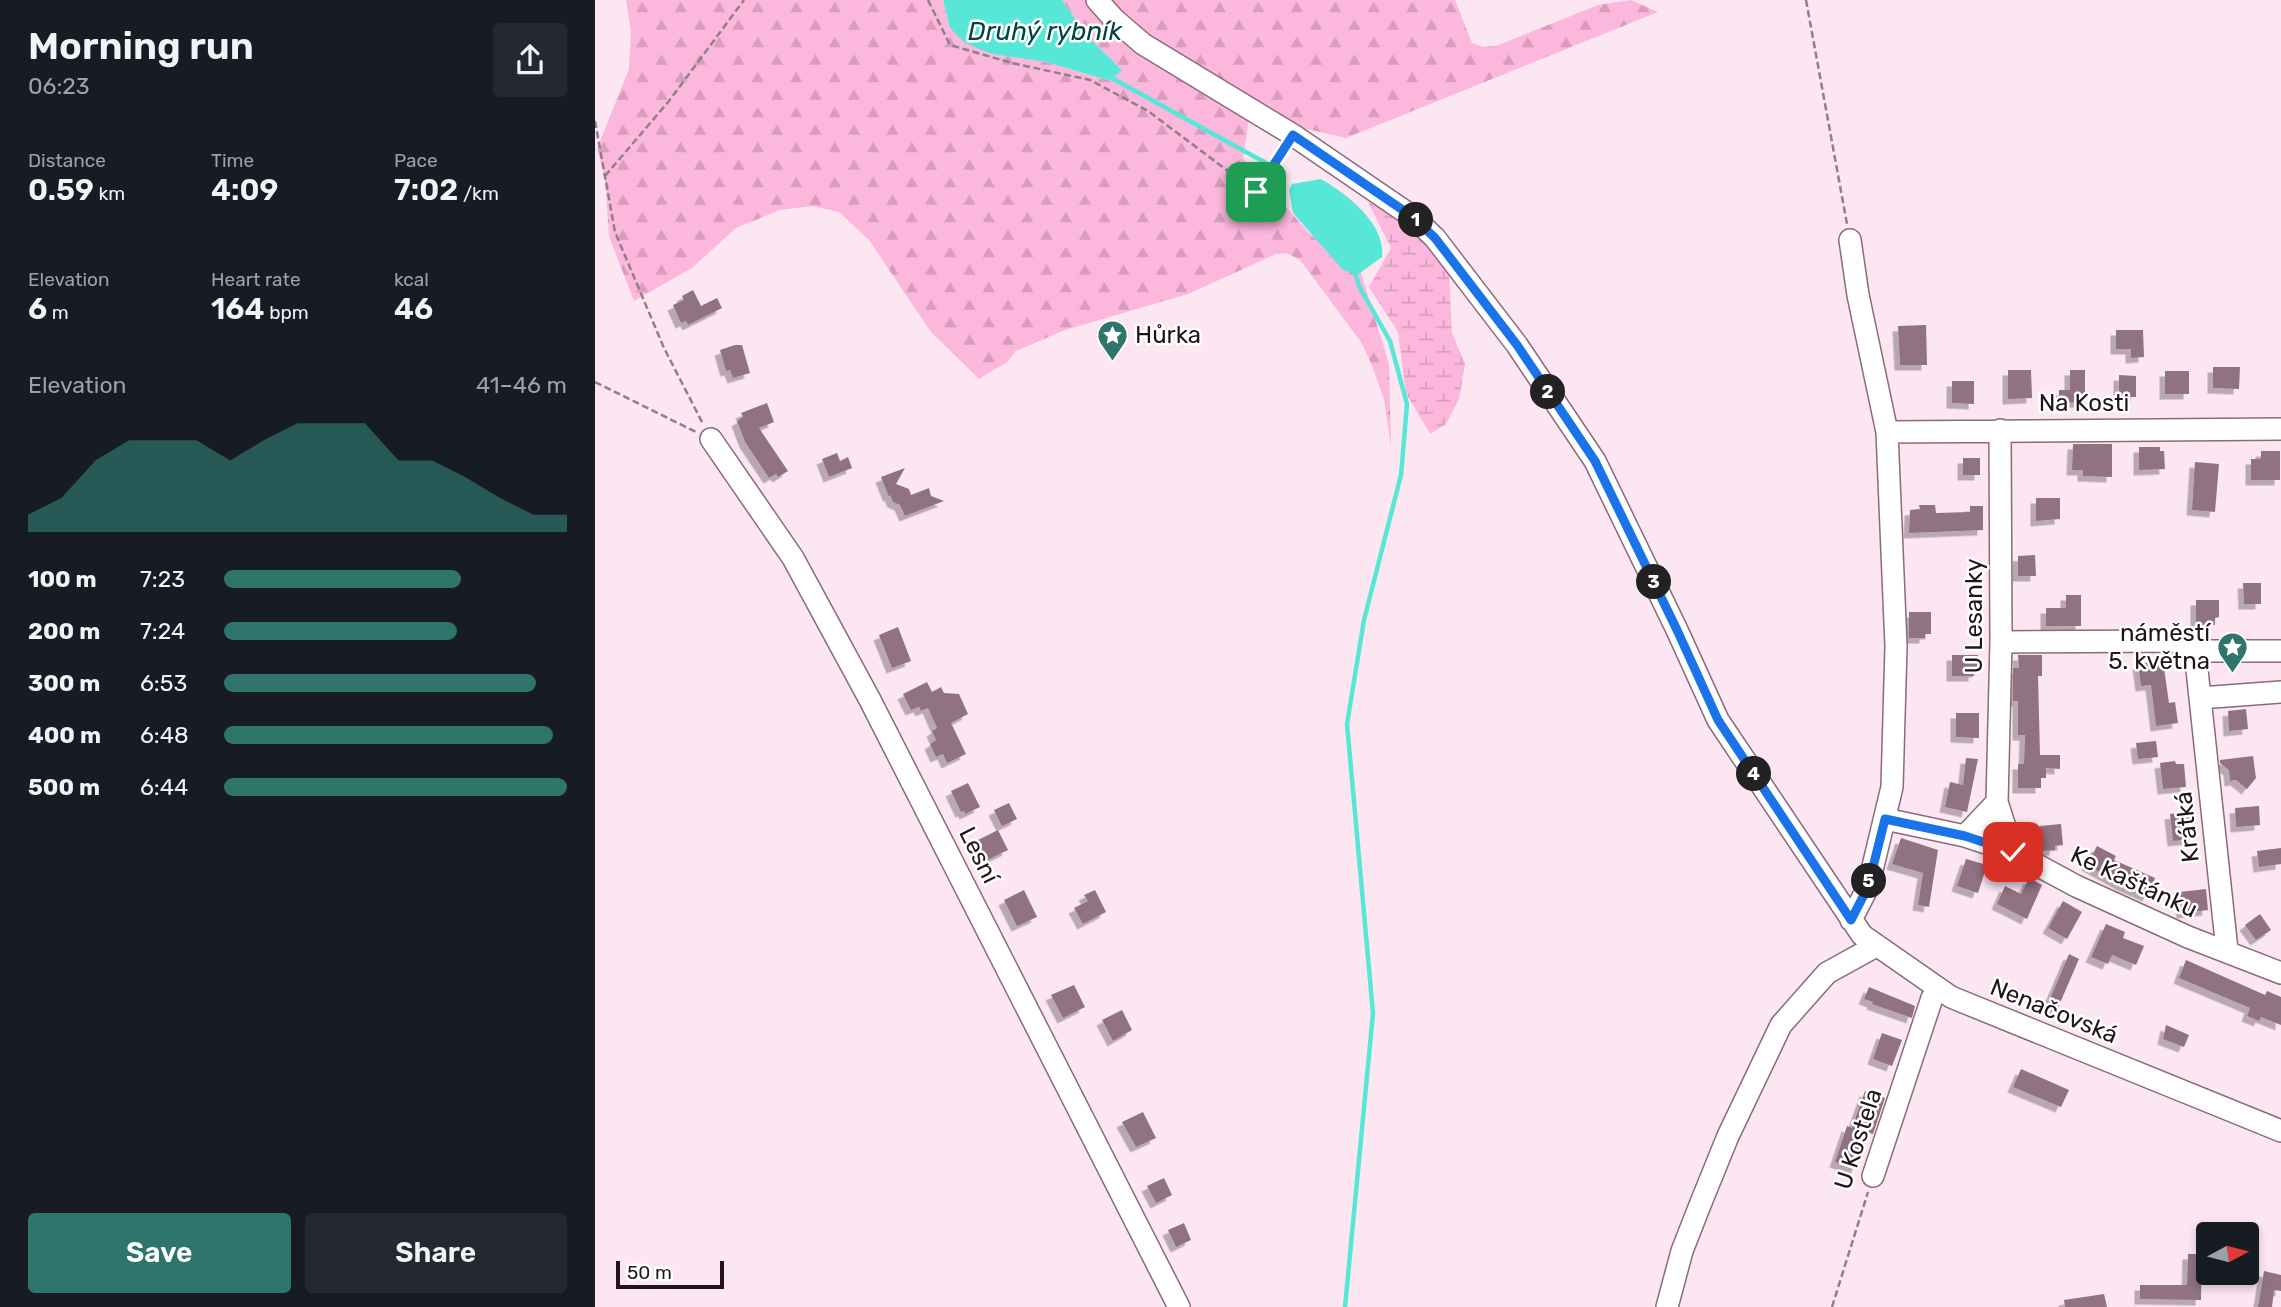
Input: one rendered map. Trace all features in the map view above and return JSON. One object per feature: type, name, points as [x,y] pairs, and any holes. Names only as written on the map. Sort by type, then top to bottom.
[{"type":"street","name":"Nenačovská","points":[[1097,0],[1143,44],[1293,135],[1413,217],[1435,238],[1517,345],[1595,461],[1718,720],[1862,935],[1951,997],[2281,1131]]},
{"type":"street","points":[[1850,240],[1858,295],[1887,432],[1896,646],[1892,787],[1868,887],[1851,920]]},
{"type":"street","name":"Na Kosti","points":[[1887,432],[2281,429]]},
{"type":"street","name":"U Lesanky","points":[[2000,430],[2001,642],[1997,802],[2013,852]]},
{"type":"street","name":"Lesní","points":[[711,439],[793,558],[870,700],[1179,1307]]},
{"type":"street","points":[[2001,642],[2180,641],[2195,651],[2281,651]]},
{"type":"street","points":[[2195,651],[2200,698],[2281,692]]},
{"type":"street","name":"Krátká","points":[[2200,698],[2227,950]]},
{"type":"street","points":[[1965,836],[1997,802]]},
{"type":"street","name":"Ke Kaštánku","points":[[1885,819],[1965,836],[2013,852],[2089,892],[2188,937],[2227,950],[2281,974]]},
{"type":"street","points":[[1667,1307],[1682,1251],[1719,1159],[1781,1026],[1827,973],[1876,946]]},
{"type":"street","name":"U Kostela","points":[[1873,1176],[1932,998],[1940,990]]},
{"type":"path","points":[[605,177],[669,101],[744,0]]},
{"type":"path","points":[[928,0],[950,45],[1011,63],[1090,80],[1148,111],[1256,192],[1293,135]]},
{"type":"path","points":[[1806,0],[1850,240]]},
{"type":"path","points":[[595,121],[615,232],[664,348],[711,439]]},
{"type":"path","points":[[595,382],[711,439]]},
{"type":"path","name":"U Kostela","points":[[1832,1307],[1873,1176]]},
{"type":"green space","points":[[626,0],[943,0],[950,28],[992,54],[1046,62],[1107,80],[1112,79],[1121,69],[1087,36],[1062,0],[1086,0],[1108,25],[1249,118],[1243,158],[1308,232],[1357,275],[1361,273],[1389,364],[1391,447],[1384,399],[1361,342],[1300,260],[1287,253],[1276,254],[1188,294],[1065,330],[1016,351],[1007,362],[979,379],[931,332],[869,240],[839,212],[812,206],[780,210],[736,228],[692,268],[634,301],[609,236],[605,177],[597,149],[629,69],[631,32]]},
{"type":"green space","points":[[1109,0],[1455,0],[1472,43],[1483,47],[1496,46],[1598,5],[1631,0],[1658,12],[1346,138],[1298,127],[1148,37]]},
{"type":"green space","points":[[1368,202],[1399,218],[1431,247],[1449,271],[1452,333],[1465,364],[1459,399],[1446,424],[1430,434],[1406,393],[1398,332],[1369,287],[1391,248]]},
{"type":"water","name":"Druhý rybník","points":[[943,0],[1062,0],[1087,36],[1122,70],[1107,80],[1046,62],[992,54],[965,43],[950,28]]},
{"type":"water","points":[[1321,179],[1363,211],[1378,233],[1382,257],[1357,275],[1343,270],[1293,213],[1289,190],[1292,184]]},
{"type":"building","points":[[693,290],[701,306],[717,298],[722,308],[688,325],[686,321],[681,323],[673,305],[684,300],[682,296]]},
{"type":"building","points":[[1926,325],[1927,365],[1900,365],[1898,326]]},
{"type":"building","points":[[2116,330],[2143,330],[2144,357],[2131,358],[2131,349],[2116,349]]},
{"type":"building","points":[[742,345],[750,373],[733,378],[730,370],[726,371],[720,350]]},
{"type":"building","points":[[2213,367],[2240,367],[2239,389],[2213,388]]},
{"type":"building","points":[[2008,370],[2031,370],[2032,398],[2008,399]]},
{"type":"building","points":[[2070,370],[2085,370],[2085,402],[2059,403],[2059,390],[2070,390]]},
{"type":"building","points":[[2165,371],[2189,371],[2189,394],[2165,394]]},
{"type":"building","points":[[2119,375],[2136,376],[2136,397],[2119,397]]},
{"type":"building","points":[[1952,381],[1974,381],[1974,404],[1952,403]]},
{"type":"building","points":[[767,403],[774,422],[759,428],[788,471],[778,477],[776,474],[769,478],[745,442],[737,421],[743,417],[741,413]]},
{"type":"building","points":[[2073,444],[2112,444],[2112,477],[2083,476],[2083,470],[2072,470]]},
{"type":"building","points":[[2139,447],[2160,447],[2160,451],[2164,451],[2165,469],[2139,470]]},
{"type":"building","points":[[2261,451],[2280,451],[2280,480],[2251,480],[2251,459],[2261,459]]},
{"type":"building","points":[[837,453],[840,461],[848,457],[852,468],[829,477],[822,459]]},
{"type":"building","points":[[1963,458],[1980,458],[1980,475],[1963,475]]},
{"type":"building","points":[[2195,462],[2219,464],[2215,512],[2192,510]]},
{"type":"building","points":[[905,468],[896,484],[909,489],[911,495],[929,488],[931,496],[944,501],[905,516],[900,505],[893,502],[890,495],[889,497],[881,477]]},
{"type":"building","points":[[2036,498],[2060,498],[2060,519],[2036,521]]},
{"type":"building","points":[[1919,505],[1935,505],[1936,513],[1970,512],[1970,506],[1983,506],[1983,530],[1909,533],[1910,510],[1920,509]]},
{"type":"building","points":[[2035,555],[2036,576],[2018,576],[2018,556]]},
{"type":"building","points":[[2243,583],[2261,583],[2261,604],[2244,604]]},
{"type":"building","points":[[2066,595],[2081,595],[2081,626],[2046,626],[2046,608],[2066,608]]},
{"type":"building","points":[[2196,600],[2219,600],[2219,617],[2215,618],[2215,625],[2196,626]]},
{"type":"building","points":[[1909,612],[1931,612],[1931,634],[1925,634],[1925,638],[1909,638]]},
{"type":"building","points":[[898,627],[911,661],[892,668],[879,635]]},
{"type":"building","points":[[1952,655],[1978,655],[1978,672],[1974,672],[1974,676],[1952,676]]},
{"type":"building","points":[[2018,655],[2042,655],[2042,676],[2038,676],[2040,755],[2060,755],[2060,769],[2046,768],[2046,778],[2041,778],[2041,788],[2018,788],[2018,764],[2024,764],[2025,735],[2018,735],[2018,701],[2013,701],[2013,668],[2019,668]]},
{"type":"building","points":[[2159,661],[2160,669],[2164,668],[2169,703],[2175,702],[2178,723],[2156,726],[2151,685],[2141,686],[2138,664]]},
{"type":"building","points":[[927,682],[932,692],[941,687],[944,693],[959,694],[968,714],[951,723],[966,754],[947,763],[943,754],[936,757],[930,744],[936,740],[932,731],[937,728],[928,708],[921,711],[919,707],[911,710],[903,694]]},
{"type":"building","points":[[2246,709],[2248,729],[2229,731],[2228,711]]},
{"type":"building","points":[[1956,713],[1979,713],[1979,738],[1956,737]]},
{"type":"building","points":[[2156,741],[2158,757],[2138,759],[2136,743]]},
{"type":"building","points":[[2253,756],[2256,778],[2247,789],[2236,780],[2230,781],[2229,770],[2220,760]]},
{"type":"building","points":[[1966,758],[1978,759],[1967,812],[1945,807],[1950,782],[1963,785]]},
{"type":"building","points":[[2175,761],[2176,764],[2184,764],[2186,787],[2163,789],[2160,763]]},
{"type":"building","points":[[968,783],[980,807],[965,814],[964,811],[961,812],[951,791]]},
{"type":"building","points":[[1009,803],[1017,819],[1002,826],[994,810]]},
{"type":"building","points":[[2259,806],[2260,825],[2236,827],[2235,808]]},
{"type":"building","points":[[2189,812],[2192,839],[2173,841],[2170,814]]},
{"type":"building","points":[[2061,824],[2063,845],[2055,846],[2055,850],[2043,851],[2040,826]]},
{"type":"building","points":[[998,830],[1008,850],[985,861],[976,841]]},
{"type":"building","points":[[1901,838],[1938,850],[1929,907],[1918,905],[1923,873],[1892,864]]},
{"type":"building","points":[[2097,846],[2116,856],[2114,860],[2155,878],[2148,896],[2087,865]]},
{"type":"building","points":[[2281,848],[2281,864],[2259,867],[2257,851]]},
{"type":"building","points":[[1966,859],[1987,865],[1978,893],[1957,886]]},
{"type":"building","points":[[2029,878],[2042,885],[2027,919],[1997,904],[2005,886],[2021,894]]},
{"type":"building","points":[[2206,889],[2208,910],[2182,913],[2180,892]]},
{"type":"building","points":[[1024,890],[1037,917],[1017,926],[1004,900]]},
{"type":"building","points":[[1095,890],[1106,912],[1083,924],[1074,908],[1088,901],[1084,895]]},
{"type":"building","points":[[2063,901],[2082,912],[2067,939],[2048,928]]},
{"type":"building","points":[[2260,914],[2271,930],[2256,940],[2245,925]]},
{"type":"building","points":[[2106,924],[2125,932],[2123,938],[2144,946],[2136,965],[2112,955],[2108,964],[2091,957]]},
{"type":"building","points":[[2069,954],[2079,959],[2057,1010],[2047,1006]]},
{"type":"building","points":[[2186,960],[2265,995],[2267,991],[2281,997],[2281,1025],[2261,1017],[2259,1021],[2247,1016],[2250,1008],[2179,978]]},
{"type":"building","points":[[1074,985],[1085,1007],[1063,1018],[1051,995]]},
{"type":"building","points":[[1869,987],[1915,1006],[1912,1018],[1864,999]]},
{"type":"building","points":[[1122,1010],[1132,1030],[1113,1041],[1102,1020]]},
{"type":"building","points":[[2166,1025],[2189,1035],[2184,1047],[2163,1039]]},
{"type":"building","points":[[1882,1033],[1902,1040],[1892,1066],[1873,1059]]},
{"type":"building","points":[[2021,1069],[2069,1090],[2061,1107],[2013,1087]]},
{"type":"building","points":[[1865,1091],[1885,1098],[1873,1134],[1869,1133],[1856,1169],[1835,1162],[1847,1126],[1852,1128]]},
{"type":"building","points":[[1143,1112],[1156,1138],[1136,1147],[1122,1122]]},
{"type":"building","points":[[1164,1178],[1172,1195],[1156,1203],[1147,1186]]},
{"type":"building","points":[[1184,1223],[1191,1240],[1176,1247],[1168,1230]]},
{"type":"building","points":[[2188,1254],[2196,1254],[2196,1285],[2201,1285],[2201,1300],[2140,1299],[2140,1285],[2187,1285]]},
{"type":"building","points":[[2264,1271],[2281,1275],[2281,1291],[2274,1290],[2272,1307],[2258,1307]]},
{"type":"building","points":[[2104,1294],[2107,1307],[2065,1307],[2064,1300]]},
{"type":"waterway","points":[[1108,76],[1266,163]]},
{"type":"waterway","points":[[1345,1307],[1373,1013],[1347,724],[1364,620],[1401,475],[1407,404],[1390,341],[1360,288],[1354,271]]},
{"type":"place","name":"Hůrka","points":[[1112,362]]},
{"type":"place","name":"náměstí 5. května","points":[[2233,674]]},
{"type":"route","points":[[1256,192],[1293,135],[1413,217],[1435,238],[1517,345],[1595,461],[1718,720],[1851,920],[1868,887],[1885,819],[1965,836],[2013,852]]}]
